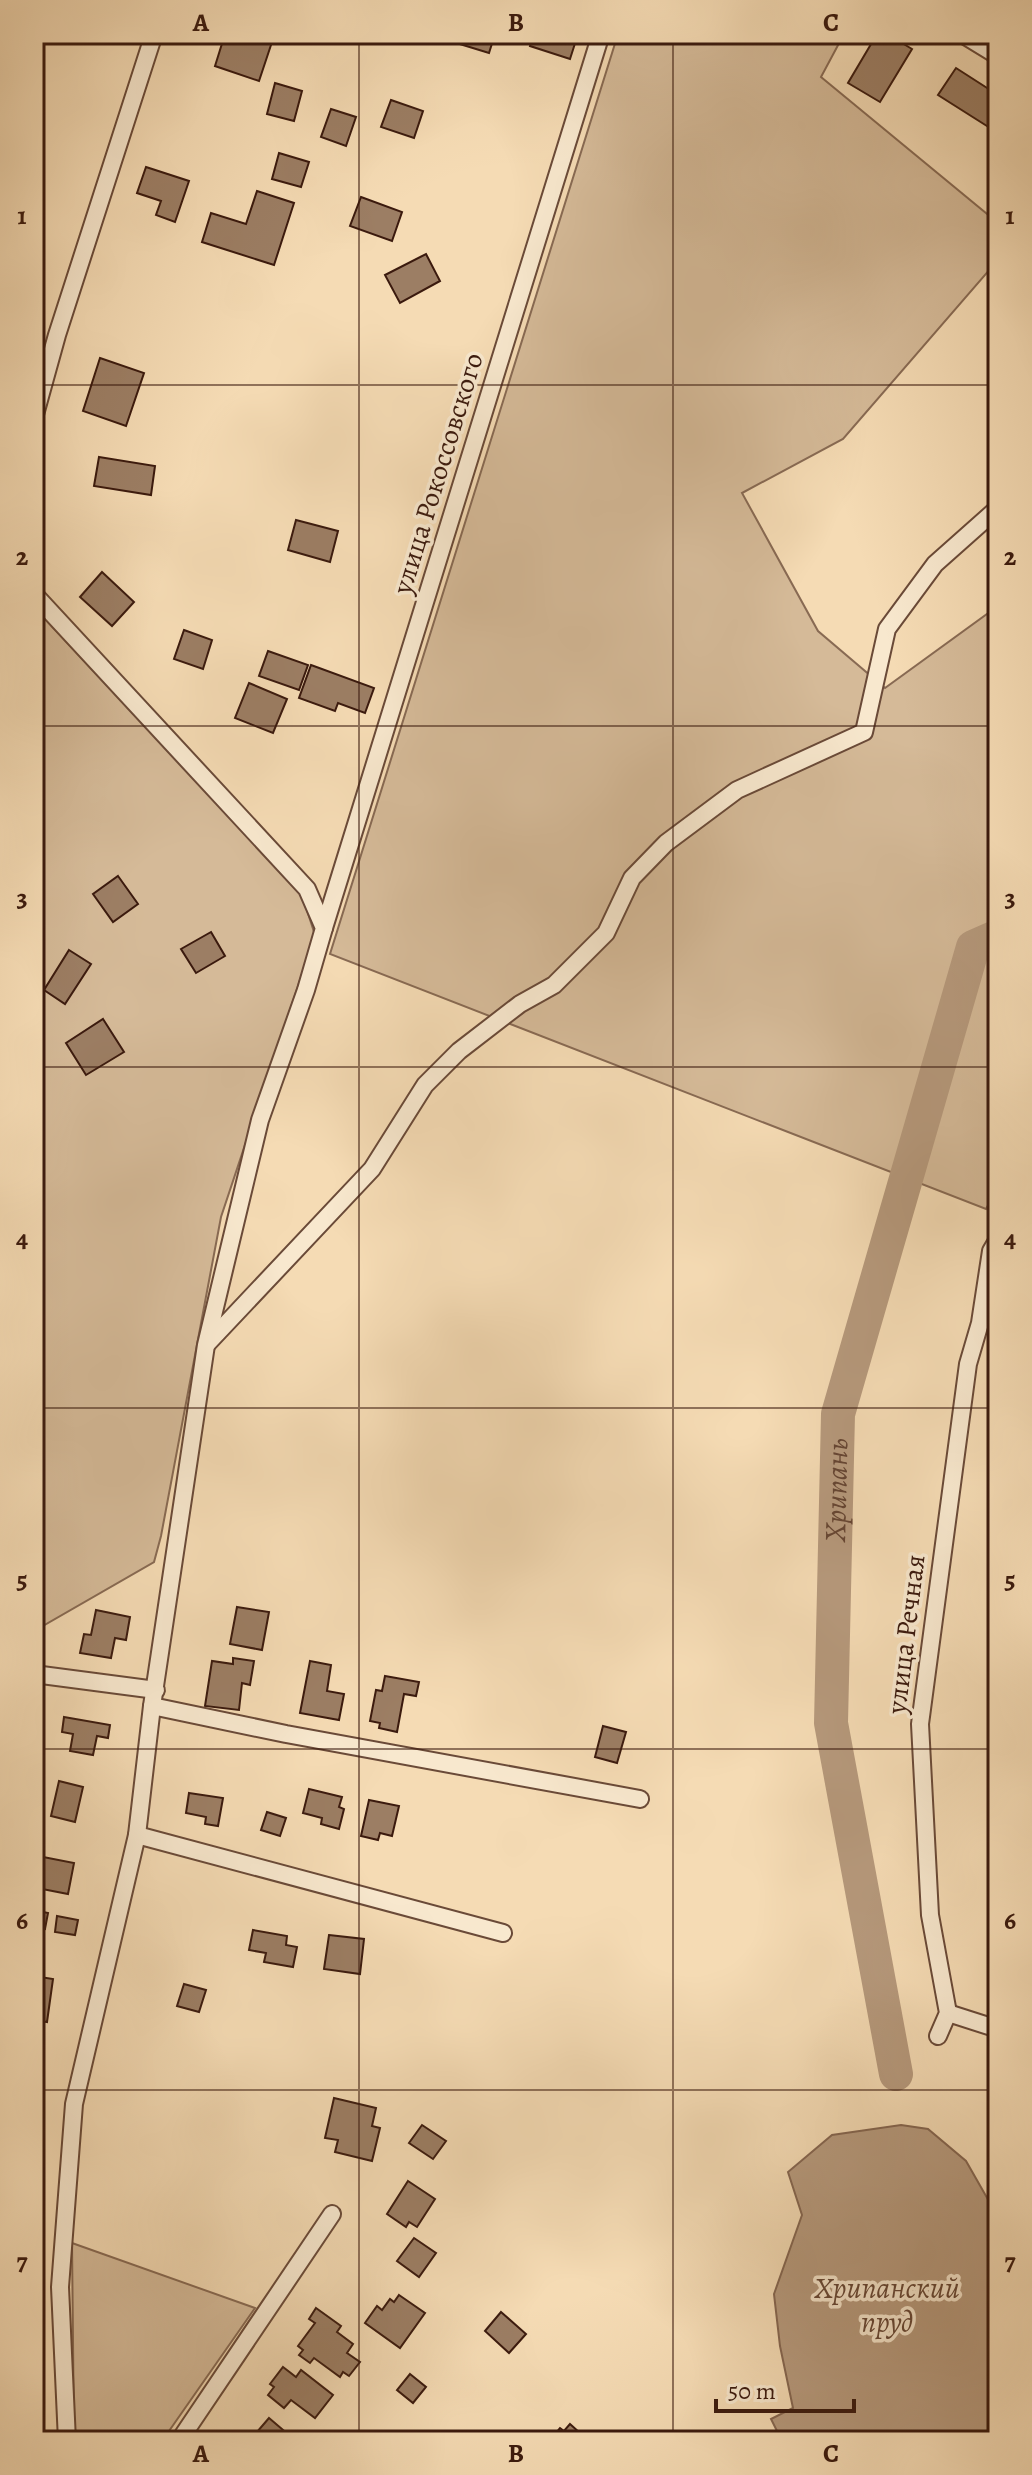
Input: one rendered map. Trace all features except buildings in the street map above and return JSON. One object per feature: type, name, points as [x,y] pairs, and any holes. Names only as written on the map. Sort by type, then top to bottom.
[{"type":"street","points":[[34,418],[57,335],[154,34]]},
{"type":"street","name":"улица Рокоссовского","points":[[67,2441],[60,2287],[74,2104],[137,1835],[206,1345],[260,1120],[306,990],[601,34]]},
{"type":"street","points":[[962,34],[998,56]]},
{"type":"street","points":[[206,1345],[372,1169],[425,1085],[459,1051],[520,1004],[554,985],[606,933],[632,878],[666,843],[737,790],[864,732],[887,629],[935,564],[998,508]]},
{"type":"street","points":[[34,594],[307,889],[324,928]]},
{"type":"street","name":"улица Речная","points":[[948,2013],[930,1915],[920,1724],[968,1364],[980,1323],[991,1251],[998,1239]]},
{"type":"street","points":[[34,1674],[154,1698],[286,1734],[640,1799]]},
{"type":"street","points":[[137,1835],[503,1933]]},
{"type":"street","points":[[938,2036],[948,2013],[998,2029]]},
{"type":"street","points":[[179,2441],[332,2214]]},
{"type":"shaded area","points":[[618,34],[844,34],[821,77],[998,223],[998,260],[843,439],[742,493],[818,631],[885,688],[998,606],[998,1187],[986,1209],[330,954]]},
{"type":"shaded area","points":[[34,607],[302,895],[315,935],[221,1217],[154,1562],[34,1631]]},
{"type":"shaded area","points":[[72,2243],[255,2308],[162,2441],[74,2441]]},
{"type":"water","name":"Хрипанский пруд","points":[[901,2125],[928,2129],[966,2161],[994,2210],[998,2235],[998,2441],[782,2441],[771,2419],[793,2408],[780,2346],[774,2294],[802,2215],[788,2172],[832,2135]]},
{"type":"waterway","name":"Хрипань","points":[[896,2074],[831,1723],[838,1414],[973,947],[998,936]]}]
